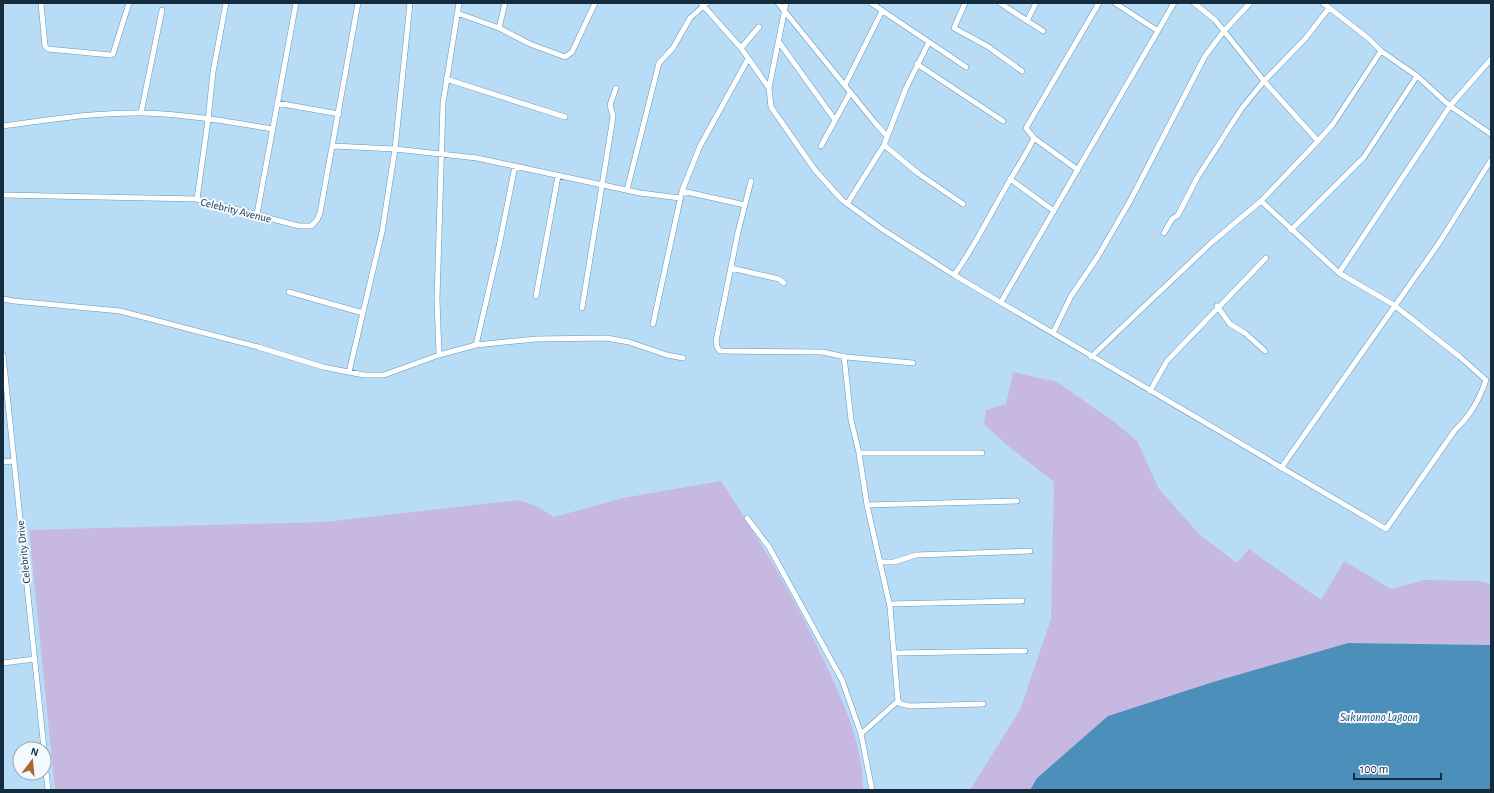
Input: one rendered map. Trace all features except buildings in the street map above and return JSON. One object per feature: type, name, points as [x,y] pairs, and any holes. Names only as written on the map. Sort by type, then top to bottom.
[{"type":"street","points":[[41,3],[45,46],[48,49],[111,55],[113,54],[129,3]]},
{"type":"street","points":[[197,199],[213,72],[226,3]]},
{"type":"street","points":[[257,214],[296,3]]},
{"type":"street","points":[[358,3],[333,146],[395,149],[477,158],[627,190],[680,198]]},
{"type":"street","points":[[349,372],[382,232],[395,149],[410,3]]},
{"type":"street","points":[[439,355],[437,299],[441,154],[446,79],[459,3]]},
{"type":"street","points":[[499,28],[504,3]]},
{"type":"street","points":[[457,13],[499,28],[530,44],[565,57],[572,52],[595,3]]},
{"type":"street","points":[[778,3],[887,136]]},
{"type":"street","points":[[786,3],[769,88],[771,107],[815,170],[847,204],[882,229],[954,275],[1091,357],[1386,529],[1456,430],[1468,418],[1480,397],[1486,380],[1460,357],[1394,306],[1340,273],[1261,201]]},
{"type":"street","points":[[871,3],[966,67]]},
{"type":"street","points":[[965,3],[954,28],[987,46],[1022,71]]},
{"type":"street","points":[[1000,3],[1043,31]]},
{"type":"street","points":[[1027,21],[1036,3]]},
{"type":"street","points":[[1078,170],[1034,138],[1026,128],[1099,3]]},
{"type":"street","points":[[1116,3],[1158,31]]},
{"type":"street","points":[[1001,302],[1174,3]]},
{"type":"street","points":[[1194,3],[1215,20],[1264,81],[1318,141]]},
{"type":"street","points":[[1053,333],[1071,296],[1097,258],[1130,201],[1205,56],[1224,31],[1250,3]]},
{"type":"street","points":[[1323,3],[1368,38],[1381,51],[1417,76],[1450,106],[1491,134]]},
{"type":"street","points":[[627,190],[659,63],[673,48],[690,18],[704,4],[741,48],[769,88]]},
{"type":"street","points":[[1164,233],[1172,219],[1178,215],[1196,178],[1242,108],[1264,81],[1305,39],[1329,8]]},
{"type":"street","points":[[141,113],[162,10]]},
{"type":"street","points":[[845,85],[882,11]]},
{"type":"street","points":[[741,48],[759,27]]},
{"type":"street","points":[[779,42],[835,120]]},
{"type":"street","points":[[847,204],[884,145],[917,64],[929,42]]},
{"type":"street","points":[[1091,357],[1211,243],[1261,201],[1318,141],[1333,124],[1381,51]]},
{"type":"street","points":[[653,324],[682,191],[703,140],[748,59]]},
{"type":"street","points":[[1340,273],[1450,106],[1491,59]]},
{"type":"street","points":[[917,64],[1003,121]]},
{"type":"street","points":[[1292,230],[1364,157],[1417,76]]},
{"type":"street","points":[[446,79],[565,117]]},
{"type":"street","points":[[582,308],[613,116],[610,105],[616,88]]},
{"type":"street","points":[[821,146],[850,92]]},
{"type":"street","points":[[277,103],[339,114]]},
{"type":"street","points":[[3,126],[72,117],[141,113],[273,129]]},
{"type":"street","points":[[954,275],[985,227],[1010,179],[1024,159],[1034,138]]},
{"type":"street","points":[[884,145],[919,174],[963,204]]},
{"type":"street","name":"Celebrity Avenue","points":[[3,195],[197,199],[306,227],[314,224],[320,213],[333,146]]},
{"type":"street","points":[[1280,468],[1439,243],[1491,160]]},
{"type":"street","points":[[476,345],[499,246],[515,166]]},
{"type":"street","points":[[536,296],[558,176]]},
{"type":"street","points":[[1010,179],[1054,211]]},
{"type":"street","points":[[751,181],[716,340],[717,347],[720,351],[805,351],[913,363]]},
{"type":"street","points":[[682,191],[745,205]]},
{"type":"street","points":[[1150,391],[1167,361],[1218,306],[1266,258]]},
{"type":"street","points":[[731,268],[779,279],[784,283]]},
{"type":"street","points":[[289,292],[362,313]]},
{"type":"street","points":[[3,299],[120,311],[258,347],[323,367],[364,375],[384,375],[439,355],[476,345],[536,339],[606,338],[629,342],[667,355],[683,358]]},
{"type":"street","points":[[1218,306],[1230,324],[1245,333],[1265,352]]},
{"type":"street","name":"Celebrity Drive","points":[[3,355],[43,741]]},
{"type":"street","points":[[844,356],[851,420],[859,453],[867,505],[890,604],[896,653],[898,701]]},
{"type":"street","points":[[859,453],[982,453]]},
{"type":"street","points":[[3,462],[13,461]]},
{"type":"street","points":[[867,505],[1017,501]]},
{"type":"street","points":[[747,518],[769,547],[842,680],[861,734],[872,790]]},
{"type":"street","points":[[880,562],[894,562],[916,555],[1030,551]]},
{"type":"street","points":[[890,604],[1022,601]]},
{"type":"street","points":[[896,653],[1026,651]]},
{"type":"street","points":[[3,663],[35,659]]},
{"type":"street","points":[[861,734],[898,701]]},
{"type":"street","points":[[898,701],[901,704],[910,706],[983,704]]},
{"type":"shaded area","points":[[1013,372],[1057,382],[1113,421],[1137,441],[1159,489],[1200,535],[1237,563],[1249,549],[1321,600],[1344,561],[1391,589],[1424,580],[1481,581],[1491,585],[1491,645],[1348,643],[1213,682],[1108,716],[1037,778],[1030,790],[970,790],[1020,710],[1051,619],[1054,482],[1008,446],[984,424],[986,410],[1006,404]]},
{"type":"shaded area","points":[[721,481],[779,574],[829,671],[853,729],[860,758],[863,790],[55,790],[52,741],[50,741],[29,530],[325,522],[518,500],[536,506],[554,517],[623,498]]},
{"type":"water","name":"Sakumono Lagoon","points":[[1348,643],[1491,645],[1491,790],[1030,790],[1037,778],[1108,716],[1213,682]]}]
